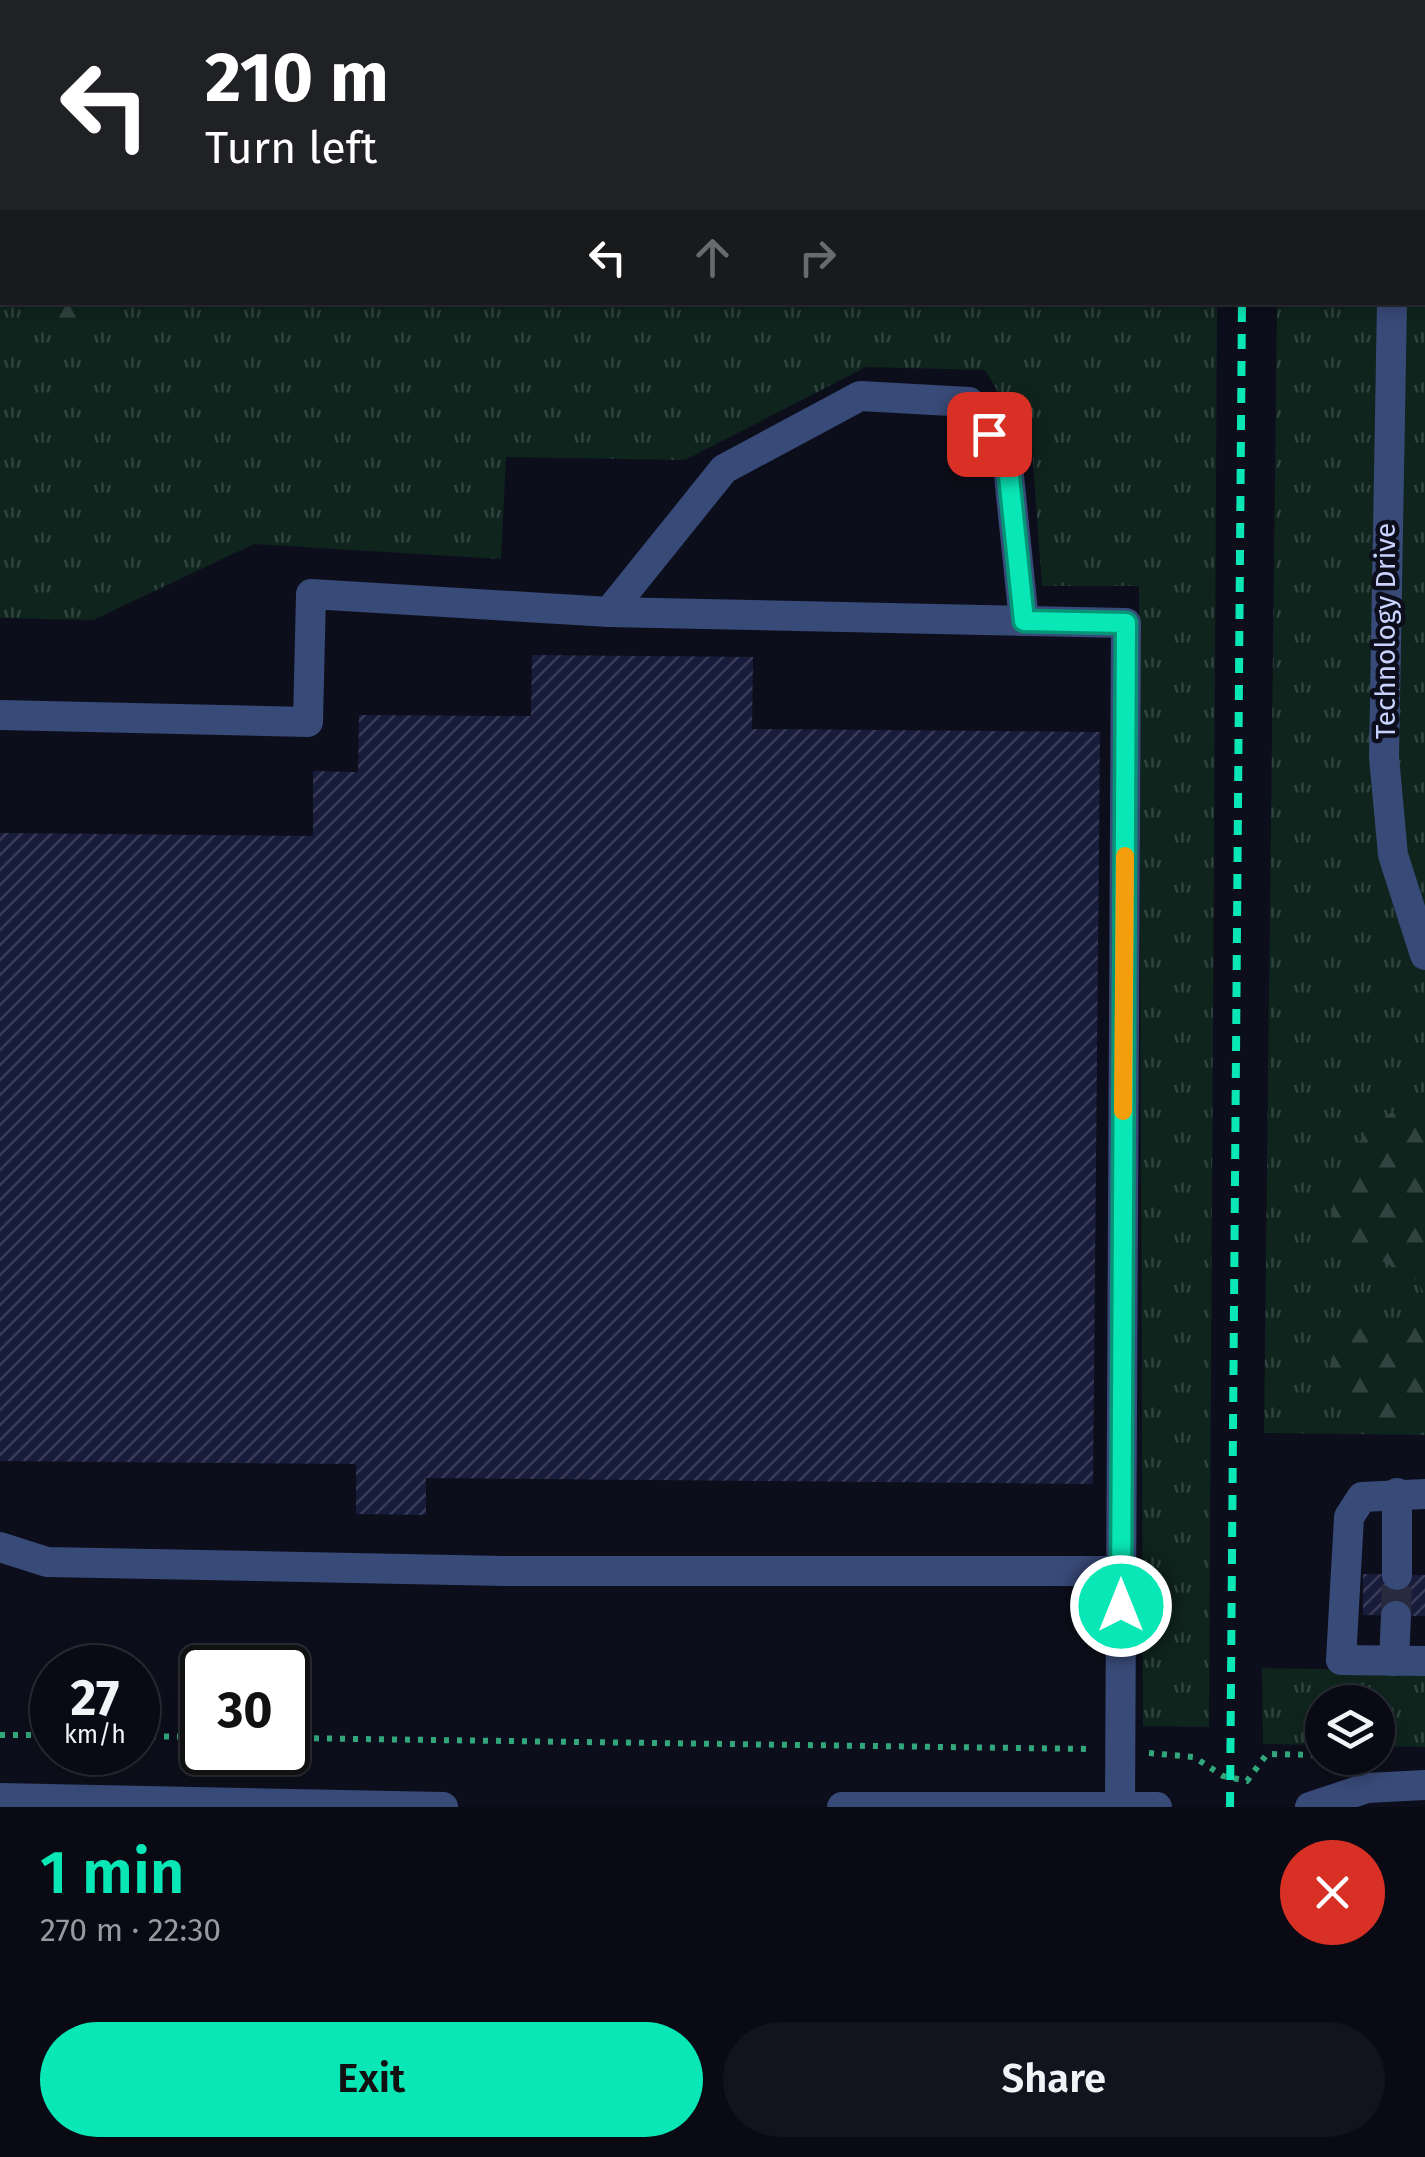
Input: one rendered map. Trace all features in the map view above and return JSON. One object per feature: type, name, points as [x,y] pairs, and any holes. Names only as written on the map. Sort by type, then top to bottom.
[{"type":"street","name":"Technology Drive","points":[[1392,305],[1384,757],[1393,855],[1425,954]]},
{"type":"street","points":[[609,612],[724,468],[860,396],[969,402],[1008,466],[1024,621]]},
{"type":"street","points":[[0,715],[308,722],[312,594],[609,612],[1126,623],[1120,1806]]},
{"type":"street","points":[[1395,1616],[1402,1661],[1341,1660],[1349,1517],[1395,1494],[1396,1575]]},
{"type":"street","points":[[0,1547],[47,1562],[504,1572],[1122,1571]]},
{"type":"street","points":[[1310,1807],[1366,1788],[1425,1785]]},
{"type":"street","points":[[0,1798],[443,1807]]},
{"type":"street","points":[[842,1807],[1157,1807]]},
{"type":"path","points":[[0,1734],[30,1735]]},
{"type":"path","points":[[310,1738],[1121,1750],[1194,1757],[1223,1776],[1247,1781],[1267,1754],[1305,1755]]},
{"type":"green space","points":[[0,305],[1217,305],[1209,1727],[1143,1726],[1139,586],[1042,586],[1032,448],[985,370],[866,367],[685,460],[506,457],[501,559],[254,544],[93,620],[0,618]]},
{"type":"green space","points":[[37,305],[101,305],[68,320],[42,311]]},
{"type":"green space","points":[[1277,305],[1425,305],[1425,1435],[1264,1433]]},
{"type":"green space","points":[[1425,1101],[1425,1423],[1378,1420],[1348,1410],[1337,1401],[1330,1389],[1332,1359],[1342,1341],[1353,1332],[1418,1313],[1424,1299],[1418,1281],[1345,1238],[1334,1214],[1334,1193],[1341,1171],[1368,1131],[1406,1105]]},
{"type":"green space","points":[[1262,1668],[1425,1671],[1425,1747],[1395,1746],[1395,1685],[1305,1685],[1305,1745],[1263,1744]]},
{"type":"building","points":[[532,655],[753,657],[752,729],[1100,732],[1093,1484],[426,1478],[426,1515],[356,1514],[356,1464],[0,1461],[0,833],[313,836],[313,771],[358,772],[359,715],[531,716]]},
{"type":"building","points":[[1363,1574],[1425,1575],[1425,1616],[1363,1615]]},
{"type":"tunnel","points":[[1396,1616],[1397,1575]]},
{"type":"railway","points":[[1230,1807],[1242,305]]},
{"type":"slow traffic","points":[[1123,1111],[1125,856]]},
{"type":"route","points":[[989,434],[1008,466],[1024,621],[1126,623],[1121,1606]]}]
